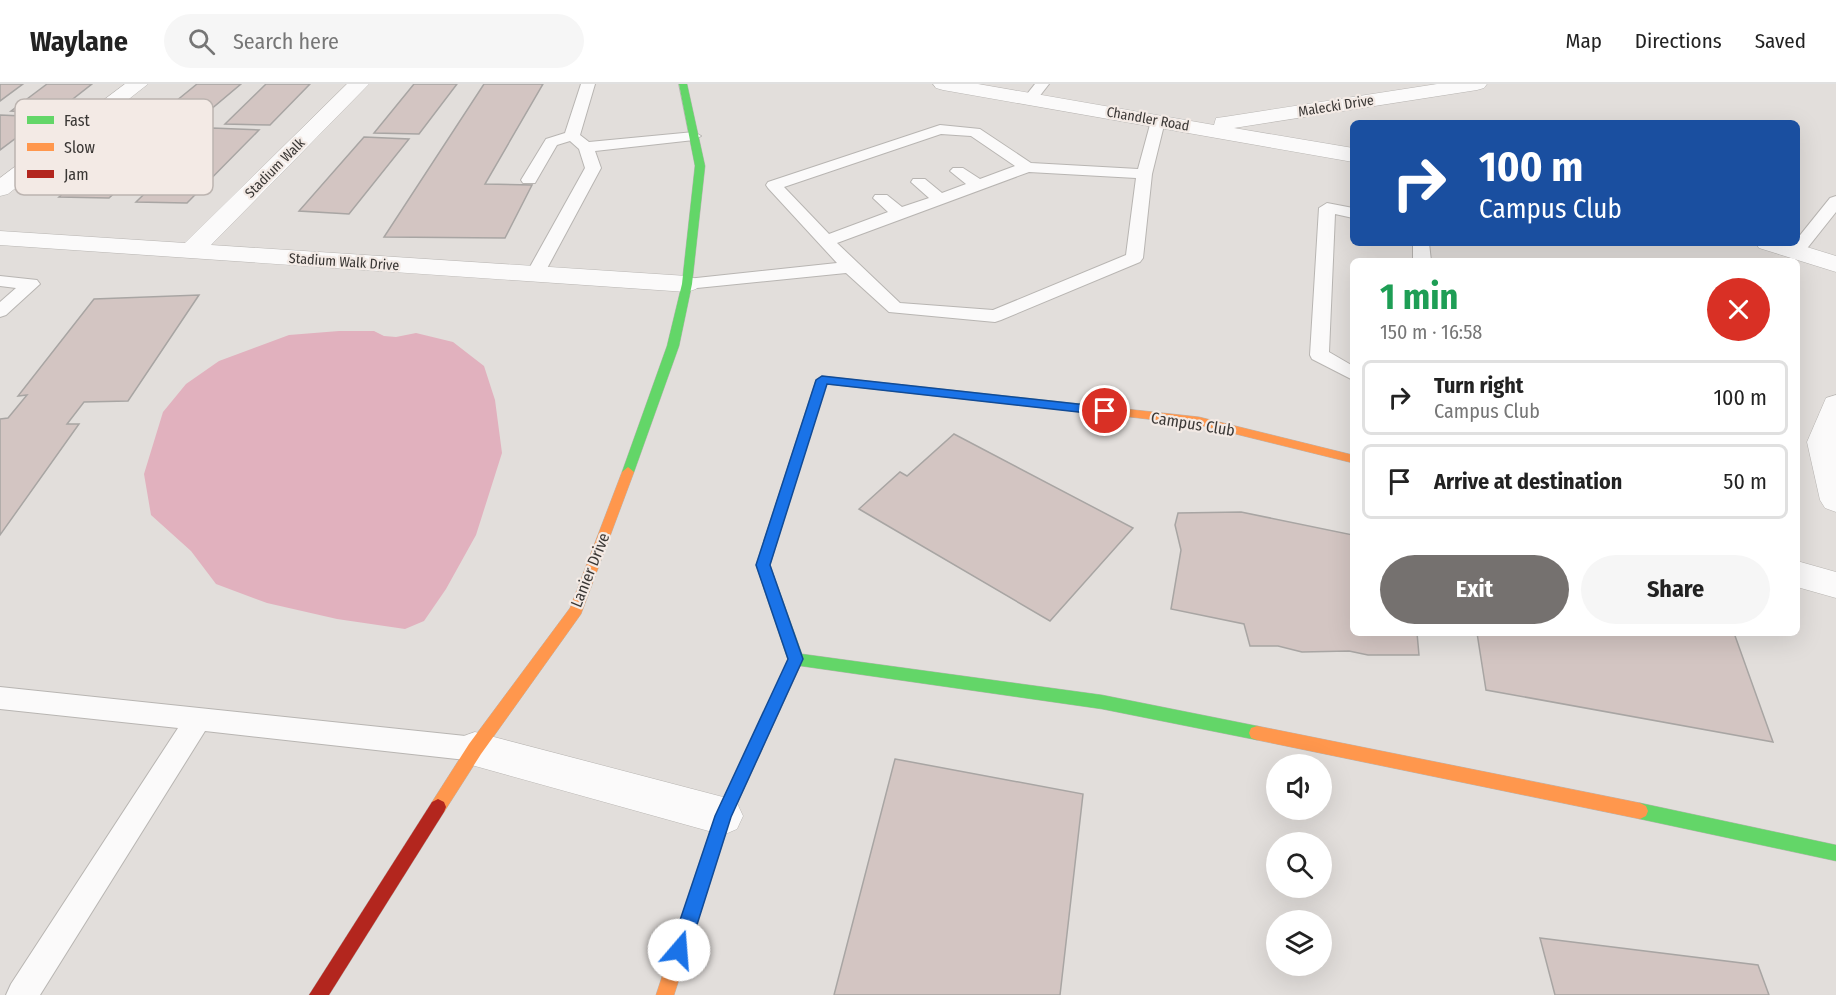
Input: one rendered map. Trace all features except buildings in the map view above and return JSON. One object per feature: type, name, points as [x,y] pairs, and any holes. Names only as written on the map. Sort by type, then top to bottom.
[{"type":"street","points":[[118,99],[138,84]]},
{"type":"street","name":"Stadium Walk","points":[[190,252],[359,84]]},
{"type":"street","name":"Lanier Drive","points":[[318,995],[475,749],[576,610],[645,428],[673,346],[687,284],[700,166],[683,84]]},
{"type":"street","name":"Chandler Road","points":[[942,84],[1036,91],[1158,121],[1350,154]]},
{"type":"street","name":"Malecki Drive","points":[[1195,128],[1477,84]]},
{"type":"street","points":[[0,189],[15,178]]},
{"type":"street","name":"Stadium Walk Drive","points":[[0,238],[687,284]]},
{"type":"street","points":[[1777,246],[1836,264]]},
{"type":"street","name":"Campus Club","points":[[796,659],[763,565],[822,380],[1199,422],[1350,458]]},
{"type":"street","points":[[1836,405],[1822,442],[1836,500]]},
{"type":"street","points":[[1800,575],[1836,585]]},
{"type":"street","points":[[665,995],[723,816],[796,659],[1102,702],[1506,782],[1836,853]]},
{"type":"street","points":[[475,749],[723,816]]},
{"type":"lane","points":[[572,136],[588,84]]},
{"type":"lane","points":[[1027,167],[975,132],[940,129],[918,142],[842,168],[774,185],[850,267],[895,308],[995,316],[1134,258],[1144,174],[1158,121]]},
{"type":"lane","points":[[535,274],[593,168],[586,147],[572,136]]},
{"type":"lane","points":[[529,180],[551,142],[572,136]]},
{"type":"lane","points":[[586,147],[694,136]]},
{"type":"lane","points":[[826,241],[1027,167],[1144,174]]},
{"type":"lane","points":[[958,171],[978,185]]},
{"type":"lane","points":[[919,182],[940,199]]},
{"type":"lane","points":[[881,198],[900,214]]},
{"type":"lane","points":[[1795,252],[1830,216],[1836,201]]},
{"type":"lane","points":[[1350,212],[1327,208],[1319,355],[1350,372]]},
{"type":"lane","points":[[687,284],[850,267]]},
{"type":"lane","points":[[0,281],[31,284],[0,311]]},
{"type":"lane","points":[[0,698],[475,749]]},
{"type":"lane","points":[[22,995],[200,719]]},
{"type":"shaded area","points":[[374,331],[384,336],[396,337],[416,333],[453,342],[484,366],[495,400],[502,453],[476,535],[446,589],[424,621],[405,629],[337,619],[267,603],[216,584],[191,551],[151,515],[144,474],[163,412],[186,384],[219,361],[289,335]]},
{"type":"traffic: fast","points":[[628,472],[673,346],[687,284],[700,166],[683,84]]},
{"type":"traffic: fast","points":[[795,662],[796,659],[763,565],[822,380],[1099,410]]},
{"type":"traffic: fast","points":[[796,659],[1102,702],[1257,733]]},
{"type":"traffic: fast","points":[[1640,811],[1836,853]]},
{"type":"traffic: slow","points":[[1099,410],[1199,421],[1350,458]]},
{"type":"traffic: slow","points":[[438,807],[475,749],[576,610],[628,472]]},
{"type":"traffic: slow","points":[[665,995],[723,816],[795,662]]},
{"type":"traffic: slow","points":[[1257,733],[1640,811]]},
{"type":"traffic: jam","points":[[318,995],[438,807]]},
{"type":"route","points":[[679,950],[723,816],[796,659],[763,565],[822,380],[1105,411]]}]
